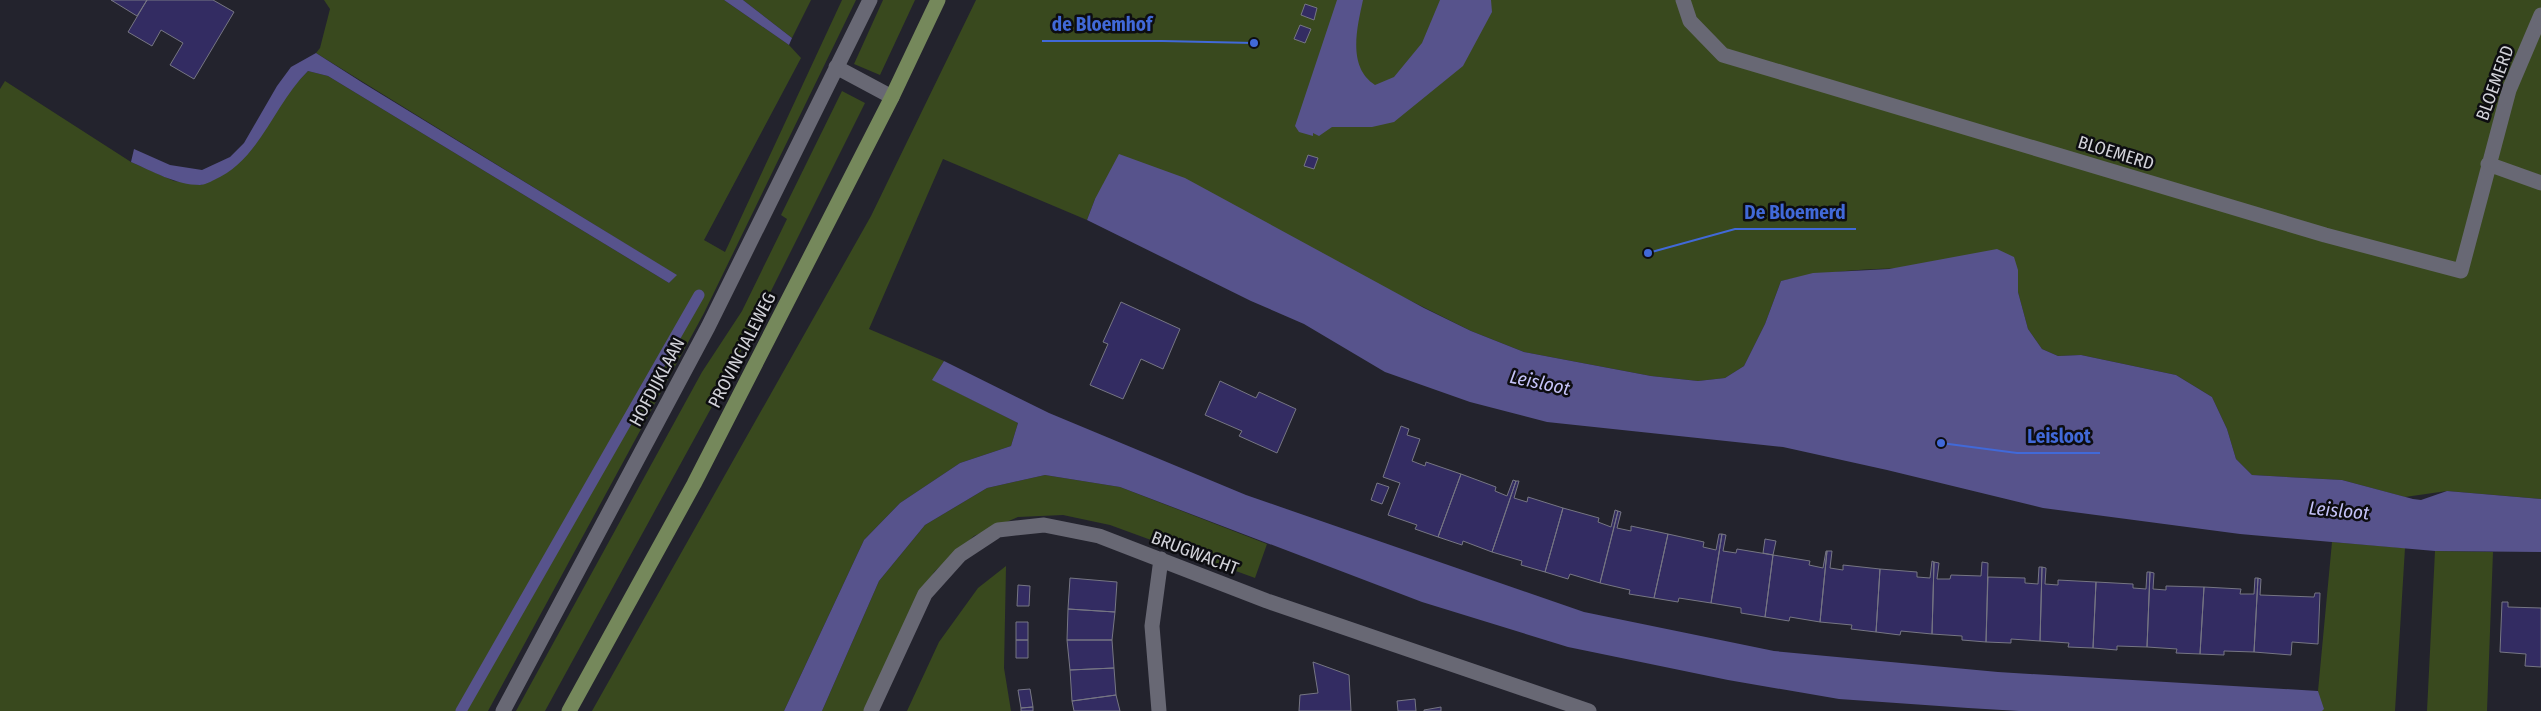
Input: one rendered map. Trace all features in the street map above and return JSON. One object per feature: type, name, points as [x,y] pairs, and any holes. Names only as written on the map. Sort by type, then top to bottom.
[{"type":"main road","name":"PROVINCIALEWEG","points":[[569,711],[694,484],[892,98],[938,0]]},
{"type":"street","name":"HOFDIJKLAAN","points":[[504,711],[708,327],[870,0]]},
{"type":"street","name":"BLOEMERD","points":[[1683,0],[1690,21],[1723,55],[2325,235],[2461,271],[2509,90],[2541,15]]},
{"type":"street","points":[[836,67],[892,98]]},
{"type":"street","points":[[2488,164],[2541,183]]},
{"type":"street","name":"BRUGWACHT","points":[[871,711],[925,594],[960,555],[998,530],[1044,525],[1099,536],[1267,601],[1589,711]]},
{"type":"street","points":[[1159,711],[1152,626],[1162,559]]},
{"type":"green space","points":[[324,0],[724,0],[789,45],[801,58],[704,240],[725,252],[842,0],[856,0],[704,313],[488,711],[0,711],[0,89],[5,81],[131,162],[174,181],[201,185],[257,142],[290,90],[308,71],[328,76],[669,283],[676,275],[316,53],[320,48],[330,9]]},
{"type":"green space","points":[[743,0],[811,0],[792,38]]},
{"type":"green space","points":[[883,0],[915,0],[880,75],[854,64]]},
{"type":"green space","points":[[976,0],[2541,0],[2541,499],[2447,491],[2405,497],[2342,480],[2252,475],[2236,459],[2227,429],[2212,397],[2176,375],[2081,355],[2058,356],[2042,349],[2028,329],[2018,292],[2018,270],[1869,269],[1810,275],[1781,281],[1765,324],[1744,366],[1725,378],[1698,381],[1651,376],[1524,352],[1471,331],[1381,286],[1095,199],[1087,220],[943,159],[869,329],[944,361],[933,380],[1018,423],[1011,446],[960,463],[900,503],[864,540],[784,711],[592,711],[871,216]]},
{"type":"green space","points":[[842,91],[865,103],[726,381],[545,711],[516,711],[702,372],[742,311],[787,219],[781,215]]},
{"type":"green space","points":[[1045,475],[1120,487],[1267,544],[1255,578],[1110,525],[1063,515],[1018,517],[974,536],[934,572],[870,711],[822,711],[879,581],[925,525],[987,488]]},
{"type":"green space","points":[[2332,542],[2405,548],[2395,711],[2322,711],[2318,691]]},
{"type":"green space","points":[[2435,551],[2493,552],[2487,711],[2427,711]]},
{"type":"green space","points":[[1006,566],[1004,668],[1011,711],[907,711],[939,642],[978,588]]},
{"type":"water","points":[[724,0],[743,0],[792,38],[789,45]]},
{"type":"water","points":[[1337,0],[1363,0],[1358,23],[1357,58],[1360,68],[1366,77],[1375,85],[1394,77],[1422,43],[1440,0],[1491,0],[1492,12],[1463,66],[1394,122],[1372,127],[1332,127],[1319,136],[1313,133],[1313,136],[1299,132],[1295,126]]},
{"type":"water","points":[[316,53],[677,275],[669,283],[328,76],[308,71],[296,84],[266,130],[243,159],[230,171],[214,180],[200,185],[182,183],[131,162],[134,149],[170,165],[202,170],[230,157],[244,143],[277,86],[291,67]]},
{"type":"water","points":[[1119,154],[1185,178],[1424,308],[1471,331],[1524,352],[1651,376],[1698,381],[1725,378],[1744,366],[1765,324],[1781,281],[1813,273],[1889,269],[1997,249],[2014,257],[2018,270],[2018,292],[2028,329],[2042,349],[2058,356],[2081,355],[2176,375],[2212,397],[2227,429],[2236,459],[2252,475],[2342,480],[2421,500],[2447,491],[2541,499],[2541,552],[2435,551],[2240,534],[2043,508],[1783,447],[1547,422],[1470,402],[1385,372],[1304,324],[1251,301],[1087,220],[1095,199]]},
{"type":"water","points":[[944,361],[1049,413],[1246,495],[1584,612],[1774,651],[1998,672],[2318,691],[2324,709],[2322,711],[2019,711],[1839,699],[1728,680],[1568,647],[1422,602],[1120,487],[1045,475],[987,488],[925,525],[879,581],[822,711],[784,711],[864,540],[900,503],[960,463],[1011,446],[1018,423],[932,380]]},
{"type":"building","points":[[111,0],[147,0],[137,16]]},
{"type":"building","points":[[147,0],[213,0],[234,12],[194,79],[170,65],[183,43],[161,30],[152,46],[128,32]]},
{"type":"building","points":[[1305,4],[1317,8],[1314,20],[1301,15]]},
{"type":"building","points":[[1300,25],[1311,29],[1305,43],[1294,39]]},
{"type":"building","points":[[1308,155],[1318,158],[1314,169],[1304,166]]},
{"type":"building","points":[[1121,302],[1180,329],[1163,369],[1141,359],[1123,399],[1090,385],[1108,344],[1103,342]]},
{"type":"building","points":[[1220,381],[1256,398],[1259,392],[1296,409],[1277,453],[1239,436],[1242,431],[1205,415]]},
{"type":"building","points":[[1401,426],[1409,429],[1407,435],[1420,439],[1412,461],[1425,466],[1426,462],[1461,474],[1438,537],[1415,529],[1417,525],[1388,515],[1400,483],[1383,477]]},
{"type":"building","points":[[1461,474],[1496,487],[1495,491],[1507,496],[1513,480],[1516,481],[1492,552],[1463,541],[1462,545],[1438,537]]},
{"type":"building","points":[[1516,481],[1519,481],[1514,498],[1527,502],[1528,497],[1563,508],[1545,572],[1521,565],[1522,561],[1492,552]]},
{"type":"building","points":[[1377,483],[1389,487],[1382,504],[1371,500]]},
{"type":"building","points":[[1563,508],[1599,518],[1598,522],[1611,527],[1615,510],[1618,511],[1600,583],[1570,574],[1568,579],[1545,572]]},
{"type":"building","points":[[1618,511],[1621,512],[1617,528],[1631,531],[1631,526],[1668,534],[1654,598],[1629,594],[1630,590],[1600,583]]},
{"type":"building","points":[[1668,534],[1704,542],[1703,547],[1716,550],[1719,534],[1722,534],[1711,603],[1679,598],[1678,602],[1654,598]]},
{"type":"building","points":[[1722,534],[1726,535],[1723,551],[1736,553],[1737,549],[1773,555],[1765,617],[1741,613],[1741,608],[1711,603]]},
{"type":"building","points":[[1765,539],[1776,541],[1773,555],[1763,553]]},
{"type":"building","points":[[1826,551],[1820,622],[1790,617],[1789,621],[1765,617],[1773,555],[1810,561],[1809,565],[1823,568]]},
{"type":"building","points":[[1827,551],[1832,551],[1830,568],[1843,570],[1843,565],[1880,569],[1876,632],[1851,629],[1852,625],[1820,622]]},
{"type":"building","points":[[1932,561],[1934,562],[1932,634],[1901,631],[1900,635],[1876,632],[1880,569],[1917,572],[1917,577],[1930,578]]},
{"type":"building","points":[[1934,562],[1939,563],[1937,579],[1950,579],[1951,575],[1981,576],[1982,562],[1988,563],[1986,642],[1962,640],[1962,636],[1932,634]]},
{"type":"building","points":[[2039,567],[2042,567],[2040,641],[2011,639],[2011,643],[1986,642],[1988,577],[2025,578],[2025,583],[2038,584]]},
{"type":"building","points":[[2042,567],[2046,568],[2045,584],[2058,585],[2058,580],[2096,582],[2093,648],[2068,647],[2069,643],[2040,641]]},
{"type":"building","points":[[2147,572],[2150,572],[2147,647],[2117,646],[2117,650],[2093,648],[2096,582],[2133,584],[2133,588],[2146,589]]},
{"type":"building","points":[[2150,572],[2154,573],[2153,589],[2166,590],[2166,586],[2204,587],[2200,654],[2176,653],[2177,649],[2147,647]]},
{"type":"building","points":[[1070,578],[1117,582],[1115,612],[1068,609]]},
{"type":"building","points":[[2255,578],[2258,578],[2254,652],[2224,651],[2224,655],[2200,654],[2204,587],[2241,589],[2240,594],[2254,594]]},
{"type":"building","points":[[2258,578],[2261,579],[2260,595],[2314,597],[2315,593],[2320,593],[2318,644],[2292,642],[2291,655],[2254,652]]},
{"type":"building","points":[[1018,585],[1030,586],[1029,606],[1017,606]]},
{"type":"building","points":[[2502,602],[2508,602],[2508,607],[2541,608],[2541,667],[2525,666],[2526,654],[2500,652]]},
{"type":"building","points":[[1068,609],[1115,612],[1112,640],[1067,640]]},
{"type":"building","points":[[1016,622],[1028,622],[1028,640],[1016,640]]},
{"type":"building","points":[[1016,640],[1028,640],[1028,658],[1016,658]]},
{"type":"building","points":[[1067,640],[1112,640],[1114,668],[1070,670]]},
{"type":"building","points":[[1313,662],[1349,675],[1351,711],[1299,711],[1300,695],[1318,693]]},
{"type":"building","points":[[1114,668],[1116,695],[1072,701],[1070,670]]},
{"type":"building","points":[[1030,689],[1033,707],[1021,708],[1018,690]]},
{"type":"building","points":[[1116,695],[1120,711],[1074,711],[1072,701]]},
{"type":"building","points":[[1415,699],[1416,711],[1398,711],[1397,701]]},
{"type":"building","points":[[1033,707],[1033,711],[1021,711],[1021,708]]},
{"type":"building","points":[[1441,707],[1441,711],[1424,711],[1424,710]]},
{"type":"waterway","points":[[461,711],[699,295]]},
{"type":"place","name":"de Bloemhof","points":[[1254,43]]},
{"type":"place","name":"De Bloemerd","points":[[1648,253]]},
{"type":"place","name":"Leisloot","points":[[1941,443]]}]
